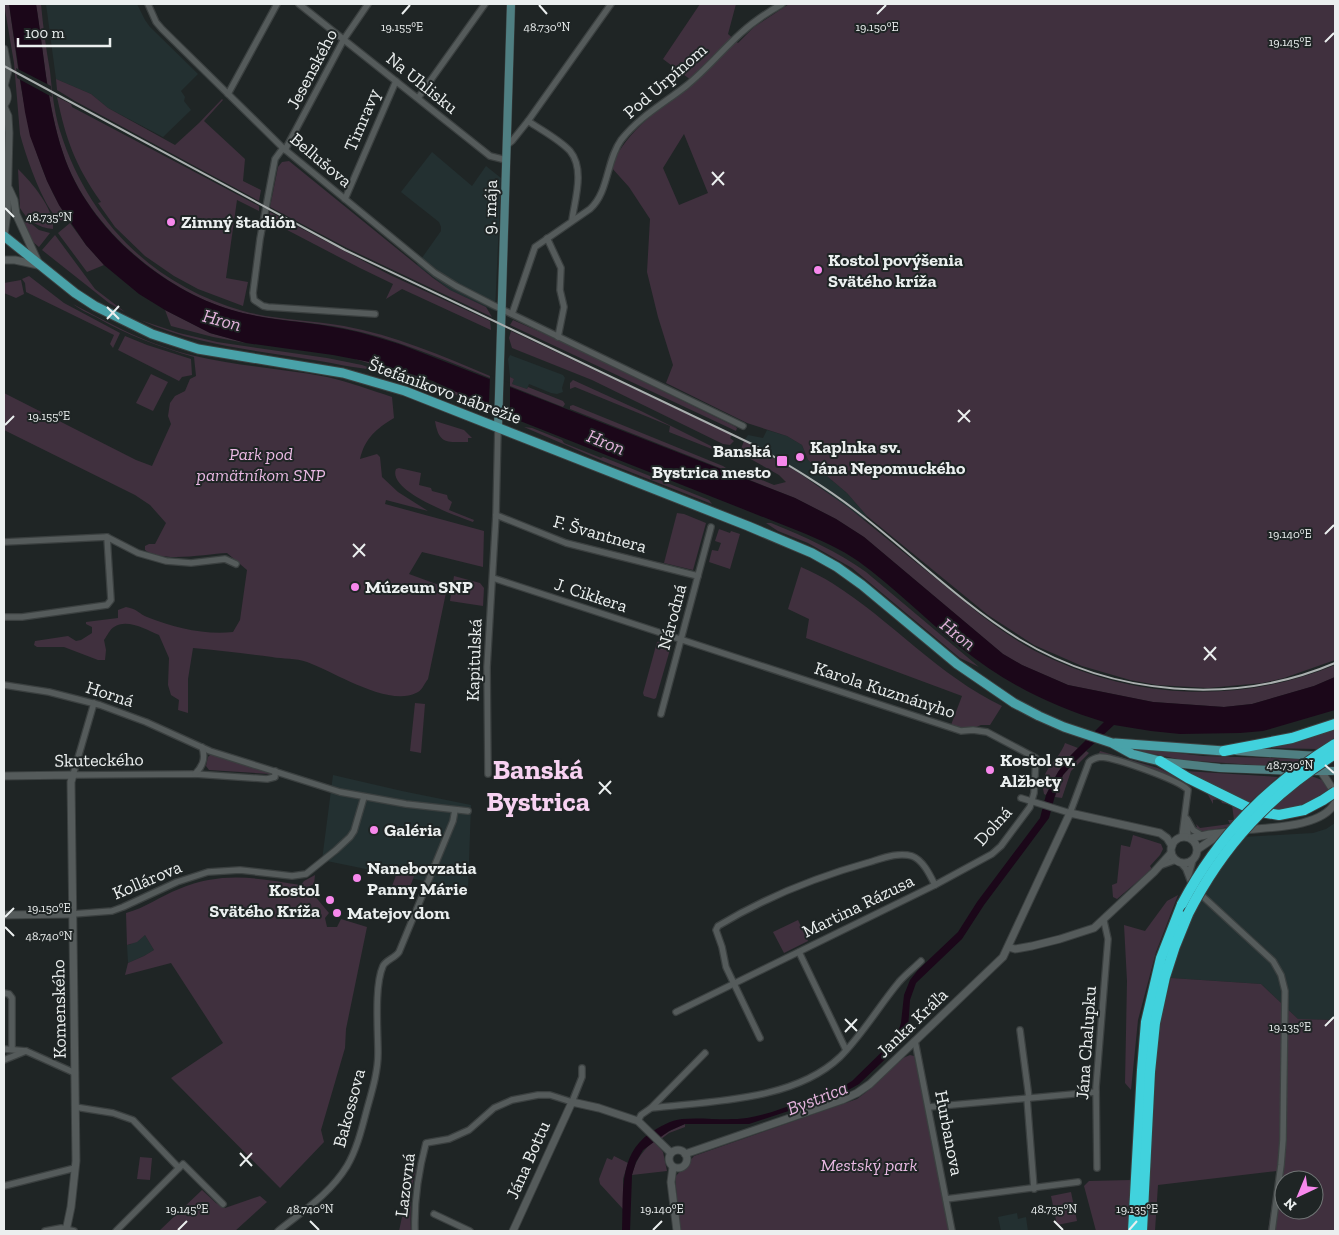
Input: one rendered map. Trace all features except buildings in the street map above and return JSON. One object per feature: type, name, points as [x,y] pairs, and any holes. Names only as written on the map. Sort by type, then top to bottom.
[{"type":"highway","points":[[1224,751],[1292,738],[1335,724]]},
{"type":"highway","points":[[1133,1231],[1146,1022],[1161,958],[1182,904],[1205,865],[1224,838],[1246,814],[1283,779],[1335,744]]},
{"type":"highway","points":[[1142,1231],[1154,1030],[1165,977],[1175,946],[1188,914],[1217,863],[1253,820],[1289,786],[1335,755]]},
{"type":"highway","points":[[1160,762],[1255,811],[1279,815],[1304,810],[1335,793]]},
{"type":"main road","name":"9. mája","points":[[498,427],[511,4]]},
{"type":"main road","name":"Štefánikovo nábrežie","points":[[4,236],[75,293],[95,306],[138,328],[165,339],[213,352],[318,368],[360,377],[405,391],[798,547],[838,568],[875,595],[957,664],[1024,708],[1064,727],[1112,743]]},
{"type":"main road","points":[[1112,743],[1224,751],[1335,755]]},
{"type":"main road","points":[[1112,743],[1132,754],[1160,762],[1191,766],[1238,770],[1335,771]]},
{"type":"street","name":"Bellušova","points":[[149,4],[156,22],[162,29],[284,149],[435,273],[501,309]]},
{"type":"street","points":[[228,94],[277,4]]},
{"type":"street","name":"Na Uhlisku","points":[[299,4],[490,156],[506,160]]},
{"type":"street","name":"Jesenského","points":[[368,4],[344,39],[284,149],[275,159],[260,239],[253,293],[254,300],[262,306],[375,314]]},
{"type":"street","points":[[418,98],[485,4]]},
{"type":"street","points":[[506,145],[512,141],[528,121],[611,4]]},
{"type":"street","name":"Pod Urpínom","points":[[512,314],[533,250],[572,220],[590,209],[599,199],[618,146],[632,128],[648,113],[706,69],[746,28],[782,4]]},
{"type":"street","points":[[4,49],[5,68],[8,76],[4,86],[8,98],[4,106],[9,124],[8,186],[4,236]]},
{"type":"street","name":"Timravy","points":[[345,199],[396,81]]},
{"type":"street","points":[[528,121],[565,146],[574,158],[578,176],[572,220]]},
{"type":"street","points":[[4,136],[8,153]]},
{"type":"street","points":[[4,193],[8,186]]},
{"type":"street","points":[[8,186],[14,200],[16,214],[39,265]]},
{"type":"street","points":[[547,238],[561,268],[560,290],[564,307],[558,337]]},
{"type":"street","points":[[4,260],[15,260],[39,265]]},
{"type":"street","points":[[501,309],[743,426]]},
{"type":"street","name":"Kapitulská","points":[[488,774],[487,667],[496,515],[498,427]]},
{"type":"street","name":"F. Švantnera","points":[[496,515],[566,543],[698,576]]},
{"type":"street","name":"Národná","points":[[660,714],[711,527]]},
{"type":"street","points":[[4,617],[22,617],[107,605],[111,600],[107,538]]},
{"type":"street","points":[[4,542],[107,538],[138,553],[166,561],[191,563],[225,559],[236,564]]},
{"type":"street","name":"J. Cikkera","points":[[493,578],[680,640]]},
{"type":"street","name":"Karola Kuzmányho","points":[[680,640],[961,730],[987,732],[1034,756],[1037,760],[1032,801]]},
{"type":"street","name":"Horná","points":[[4,685],[49,692],[94,703],[146,722],[202,747],[340,792],[468,811]]},
{"type":"street","name":"Komenského","points":[[45,1231],[56,1229],[69,1230],[75,1168],[71,782],[94,703]]},
{"type":"street","points":[[195,774],[203,764],[204,754],[202,747]]},
{"type":"street","points":[[1070,813],[1089,762],[1092,759],[1102,757],[1151,772],[1179,783],[1188,790],[1187,837]]},
{"type":"street","points":[[195,774],[267,779],[275,777],[274,771]]},
{"type":"street","points":[[1322,771],[1335,793]]},
{"type":"street","name":"Skuteckého","points":[[4,776],[195,774]]},
{"type":"street","name":"Kollárova","points":[[4,915],[100,913],[123,907],[177,882],[208,872],[240,870],[302,875],[312,871],[350,837],[354,831],[364,797]]},
{"type":"street","name":"Dolná","points":[[935,885],[962,872],[997,850],[1030,807],[1032,801],[1021,798]]},
{"type":"street","points":[[1032,801],[1070,813],[1160,833],[1168,838],[1179,862],[1188,874],[1190,883],[1273,961],[1281,975],[1285,991],[1283,1140],[1272,1231]]},
{"type":"street","points":[[1008,948],[1020,948],[1060,940],[1094,928],[1104,921],[1160,866],[1177,838],[1296,824],[1313,820],[1328,812],[1335,804]]},
{"type":"street","name":"Bakossova","points":[[278,1231],[306,1210],[328,1189],[342,1174],[353,1154],[363,1124],[376,1072],[379,983],[382,967],[397,956],[399,952],[453,822],[455,810]]},
{"type":"street","name":"Janka Kráľa","points":[[685,1154],[857,1093],[870,1084],[997,963],[1008,948],[1070,813]]},
{"type":"street","points":[[1186,816],[1193,830],[1202,836]]},
{"type":"street","points":[[1188,874],[1198,849],[1220,834]]},
{"type":"street","points":[[1187,837],[1195,841],[1198,849]]},
{"type":"street","name":"Martina Rázusa","points":[[676,1012],[734,983],[935,885],[922,863],[914,856],[897,855],[820,876],[767,900],[718,926],[716,930],[726,968],[734,983],[760,1038]]},
{"type":"street","points":[[1160,866],[1167,862],[1186,863],[1193,860]]},
{"type":"street","name":"Jána Chalupku","points":[[1097,1168],[1096,1092],[1108,939],[1104,921]]},
{"type":"street","points":[[799,952],[846,1050]]},
{"type":"street","points":[[651,1108],[743,1097],[785,1088],[820,1072],[831,1065],[846,1050],[862,1032],[900,981],[921,961]]},
{"type":"street","points":[[4,992],[10,994],[12,998],[12,1049]]},
{"type":"street","points":[[1020,1030],[1028,1098],[1034,1189]]},
{"type":"street","name":"Hurbanova","points":[[916,1041],[952,1231]]},
{"type":"street","points":[[4,1049],[26,1051],[75,1073]]},
{"type":"street","points":[[4,1060],[26,1051]]},
{"type":"street","points":[[638,1121],[641,1115],[651,1108],[705,1053]]},
{"type":"street","points":[[582,1068],[582,1077],[572,1102],[599,1108],[638,1121],[671,1153]]},
{"type":"street","points":[[929,1107],[1096,1092]]},
{"type":"street","name":"Lazovná","points":[[415,1231],[414,1206],[426,1143],[449,1139],[464,1133],[475,1126],[498,1105],[512,1100],[538,1095],[550,1095],[572,1102]]},
{"type":"street","name":"Jána Bottu","points":[[513,1231],[572,1102]]},
{"type":"street","points":[[75,1107],[116,1114],[132,1120],[179,1168]]},
{"type":"street","points":[[671,1153],[678,1150],[685,1154],[687,1159],[685,1165],[681,1168],[673,1167]]},
{"type":"street","points":[[671,1153],[669,1161],[673,1167],[671,1182],[677,1231]]},
{"type":"street","points":[[116,1231],[183,1164],[223,1204]]},
{"type":"street","points":[[4,1186],[75,1168]]},
{"type":"street","points":[[946,1199],[1078,1182]]},
{"type":"street","points":[[434,1214],[470,1231]]},
{"type":"shaded area","points":[[46,4],[137,4],[150,27],[198,74],[181,91],[185,97],[184,101],[191,110],[163,137],[108,108],[91,94],[56,79]]},
{"type":"shaded area","points":[[432,152],[472,186],[486,166],[501,178],[495,311],[450,290],[417,265],[441,231],[441,227],[439,222],[401,192]]},
{"type":"shaded area","points":[[510,355],[563,375],[565,378],[562,388],[563,392],[557,394],[529,384],[527,389],[512,384],[514,379],[510,377],[508,359]]},
{"type":"shaded area","points":[[767,430],[787,436],[802,445],[808,460],[847,493],[867,516],[864,520],[814,483],[744,441],[748,435],[763,438]]},
{"type":"shaded area","points":[[333,775],[471,805],[468,890],[322,860]]},
{"type":"shaded area","points":[[1335,823],[1335,1020],[1298,1019],[1261,984],[1171,978],[1183,936],[1192,916],[1215,875],[1243,837],[1313,833],[1326,829]]},
{"type":"shaded area","points":[[145,935],[154,950],[128,963],[127,945]]},
{"type":"shaded area","points":[[1017,1213],[1018,1219],[1026,1217],[1028,1231],[1001,1231],[998,1217]]},
{"type":"green space","points":[[4,4],[9,4],[21,87],[33,141],[53,193],[67,218],[63,221],[56,217],[43,196],[31,168],[20,134],[14,63]]},
{"type":"green space","points":[[36,4],[41,4],[56,116],[72,163],[88,193],[106,220],[128,245],[152,266],[180,284],[210,299],[243,311],[363,330],[436,354],[490,376],[490,378],[418,350],[362,332],[245,314],[231,310],[178,287],[153,270],[129,250],[108,228],[89,205],[74,179],[63,153],[53,116]]},
{"type":"green space","points":[[700,4],[736,4],[728,34],[738,43],[754,27],[789,4],[1335,4],[1335,660],[1284,678],[1262,683],[1208,688],[1157,685],[1130,680],[1082,666],[1034,645],[988,615],[867,516],[847,493],[808,460],[802,445],[787,436],[747,423],[666,383],[673,365],[658,317],[647,272],[650,219],[629,187],[611,167],[626,141],[636,130],[658,110],[695,83],[663,59]],"holes":[[[684,134],[708,193],[679,205],[663,168]]]},
{"type":"green space","points":[[56,79],[91,94],[108,108],[175,145],[222,99],[204,121],[245,159],[243,181],[261,190],[259,201],[75,101],[57,90]]},
{"type":"green space","points":[[57,97],[71,104],[72,107],[259,206],[259,211],[237,200],[226,278],[248,282],[243,306],[198,289],[174,276],[145,256],[115,227],[98,203],[101,202],[78,164],[68,139]]},
{"type":"green space","points":[[289,161],[433,278],[450,290],[486,307],[492,317],[347,248],[270,207],[278,167],[282,162]]},
{"type":"green space","points":[[18,169],[30,181],[46,204],[53,229],[34,223],[20,208]]},
{"type":"green space","points":[[270,212],[390,275],[490,321],[491,330],[402,289],[386,299],[393,284],[268,220]]},
{"type":"green space","points":[[28,221],[39,230],[50,233],[39,247],[33,242],[22,222]]},
{"type":"green space","points":[[70,223],[104,265],[87,272],[58,233]]},
{"type":"green space","points":[[55,235],[95,289],[125,312],[109,303],[42,250]]},
{"type":"green space","points":[[29,276],[64,303],[120,333],[113,348],[110,344],[114,335],[26,292],[25,283],[22,279]]},
{"type":"green space","points":[[21,280],[24,294],[16,298],[4,293],[4,283]]},
{"type":"green space","points":[[165,310],[210,333],[246,343],[171,326]]},
{"type":"green space","name":"Park pod pamätníkom SNP","points":[[102,320],[163,347],[179,352],[228,362],[327,377],[392,397],[394,418],[372,435],[365,445],[360,459],[377,454],[380,457],[382,477],[398,492],[428,511],[386,500],[385,504],[484,531],[483,567],[422,552],[409,574],[447,588],[428,679],[420,691],[404,696],[390,695],[360,686],[303,661],[193,648],[188,679],[188,713],[178,710],[179,700],[171,695],[168,685],[169,658],[159,635],[149,630],[131,624],[119,625],[113,628],[104,640],[105,660],[98,660],[64,647],[37,647],[34,645],[35,641],[68,636],[76,641],[81,640],[92,633],[92,627],[86,624],[86,622],[118,618],[118,610],[126,607],[168,624],[201,631],[233,632],[240,620],[247,570],[227,553],[172,557],[152,554],[145,550],[145,546],[155,544],[166,523],[150,505],[135,495],[4,430],[4,393],[136,460],[152,466],[171,424],[168,416],[170,403],[175,396],[185,391],[190,379],[196,376],[194,357],[156,345]]},
{"type":"green space","points":[[140,320],[179,333],[217,342],[327,358],[362,365],[376,370],[202,341]]},
{"type":"green space","points":[[513,320],[734,426],[737,428],[736,431],[510,325]]},
{"type":"green space","points":[[511,331],[732,435],[730,438],[734,441],[730,445],[723,444],[592,380],[512,348],[509,338]]},
{"type":"green space","points":[[125,336],[191,359],[192,375],[182,377],[179,381],[118,350]]},
{"type":"green space","points":[[352,358],[421,378],[487,405],[487,407],[397,372]]},
{"type":"green space","points":[[151,374],[168,382],[153,411],[136,403]]},
{"type":"green space","points":[[510,377],[514,379],[512,384],[527,389],[528,387],[563,401],[565,404],[563,407],[510,386]]},
{"type":"green space","points":[[573,380],[641,411],[719,450],[717,451],[669,432],[670,426],[575,387],[570,389],[570,383]]},
{"type":"green space","points":[[573,405],[726,468],[725,470],[570,409],[570,406]]},
{"type":"green space","points":[[435,421],[464,430],[472,438],[468,438],[468,442],[445,441],[439,434]]},
{"type":"green space","points":[[524,427],[532,428],[562,440],[564,443],[709,500],[712,504],[605,462]]},
{"type":"green space","points":[[744,441],[799,473],[849,508],[982,616],[1035,651],[1054,660],[1088,673],[1123,683],[1158,689],[1194,692],[1230,691],[1265,686],[1335,665],[1335,677],[1314,686],[1252,704],[1224,707],[1153,702],[1068,685],[1022,665],[1003,654],[864,537],[836,519],[795,498],[732,473],[735,469],[774,485],[786,482],[779,475],[740,453],[737,459]]},
{"type":"green space","points":[[396,469],[421,473],[419,485],[447,495],[448,499],[452,502],[449,510],[474,520],[473,522],[425,502],[412,494],[402,486],[396,477]]},
{"type":"green space","points":[[677,513],[706,523],[693,570],[664,563]]},
{"type":"green space","points":[[766,523],[771,523],[808,539],[855,564],[979,667],[960,658],[852,568],[808,543],[778,531]]},
{"type":"green space","points":[[719,529],[740,534],[730,569],[709,562],[712,550],[718,551],[721,543],[715,541]]},
{"type":"green space","points":[[801,567],[825,579],[854,598],[936,664],[979,694],[1002,706],[990,725],[981,725],[969,730],[951,725],[962,696],[806,638],[809,619],[788,609]]},
{"type":"green space","points":[[454,576],[480,583],[484,588],[483,606],[450,601]]},
{"type":"green space","points":[[660,641],[671,646],[656,698],[654,699],[644,696],[643,693],[657,642]]},
{"type":"green space","points":[[415,703],[425,704],[421,753],[410,751]]},
{"type":"green space","points":[[1335,729],[1335,738],[1317,749],[1267,748],[1291,743]]},
{"type":"green space","points":[[1065,743],[1078,748],[1068,758],[1046,795],[1044,794],[1043,785],[1046,772]]},
{"type":"green space","points":[[1135,748],[1203,756],[1302,759],[1292,766],[1254,765],[1182,760],[1135,750]]},
{"type":"green space","points":[[1086,751],[1089,753],[1071,771],[1062,798],[1055,797],[1063,775]]},
{"type":"green space","points":[[1100,751],[1158,768],[1246,810],[1231,827],[1199,831],[1194,827],[1197,827],[1196,824],[1200,828],[1230,824],[1228,820],[1234,820],[1232,805],[1222,803],[1220,799],[1213,800],[1213,804],[1207,793],[1173,777],[1157,770],[1099,753]]},
{"type":"green space","points":[[211,754],[271,772],[270,774],[209,770],[206,766],[208,757]]},
{"type":"green space","points":[[1185,771],[1278,777],[1248,804]]},
{"type":"green space","points":[[1311,776],[1325,781],[1329,789],[1301,805],[1287,809],[1270,810]]},
{"type":"green space","points":[[1133,835],[1161,844],[1163,849],[1150,866],[1152,869],[1117,899],[1113,897],[1112,885],[1117,883],[1121,845],[1130,847]]},
{"type":"green space","points":[[401,869],[412,873],[414,876],[407,895],[404,896],[391,889],[398,870]]},
{"type":"green space","points":[[315,875],[314,884],[309,889],[329,913],[325,918],[327,927],[337,927],[341,919],[367,927],[346,1029],[345,1048],[321,1130],[324,1142],[280,1188],[171,1078],[223,1043],[171,963],[125,975],[128,963],[154,950],[145,935],[137,942],[127,945],[126,913],[195,883],[225,878],[254,878],[301,885],[304,881]]},
{"type":"green space","points":[[1178,895],[1156,952],[1138,1020],[1131,1090],[1125,1083],[1127,981],[1124,925],[1145,931],[1167,901]]},
{"type":"green space","points":[[798,920],[808,941],[784,953],[773,932]]},
{"type":"green space","points":[[1171,978],[1261,984],[1298,1019],[1335,1020],[1335,1231],[1268,1231],[1274,1191],[1274,1220],[1324,1220],[1324,1170],[1274,1170],[1158,1185],[1155,1231],[1147,1231],[1157,1049],[1162,1015]]},
{"type":"green space","name":"Mestský park","points":[[910,1055],[914,1056],[916,1064],[949,1231],[680,1231],[675,1177],[694,1156],[857,1099],[903,1058]]},
{"type":"green space","points":[[685,1124],[685,1127],[669,1133],[656,1143],[663,1152],[667,1171],[632,1175],[639,1157],[652,1143],[667,1132]]},
{"type":"green space","points":[[614,1156],[628,1163],[623,1179],[623,1209],[600,1184],[599,1179],[607,1158],[612,1160]]},
{"type":"green space","points":[[140,1157],[152,1158],[150,1180],[137,1179]]},
{"type":"green space","points":[[417,1164],[411,1198],[411,1231],[399,1231],[407,1194]]},
{"type":"green space","points":[[1131,1180],[1128,1231],[1096,1231],[1084,1186],[1089,1181]]},
{"type":"green space","points":[[202,1190],[216,1203],[225,1208],[260,1196],[267,1202],[235,1231],[159,1231]]},
{"type":"green space","points":[[1071,1192],[1077,1221],[1057,1225],[1051,1196]]},
{"type":"water","points":[[9,4],[36,4],[53,116],[63,153],[74,180],[89,205],[129,251],[178,287],[205,300],[246,314],[344,329],[402,345],[795,498],[836,519],[864,537],[1003,654],[1022,665],[1068,685],[1153,702],[1224,707],[1252,704],[1314,686],[1335,677],[1335,710],[1263,731],[1240,733],[1180,734],[1114,725],[1074,762],[1063,775],[1057,788],[1049,818],[984,905],[962,939],[916,983],[910,1000],[908,1029],[899,1046],[859,1084],[843,1093],[749,1124],[685,1124],[669,1131],[643,1150],[636,1162],[632,1175],[630,1231],[622,1231],[624,1177],[627,1165],[639,1142],[650,1133],[665,1124],[678,1120],[739,1119],[759,1116],[842,1087],[852,1081],[896,1038],[901,1023],[904,995],[910,980],[958,932],[977,902],[1040,818],[1046,795],[1058,772],[1069,757],[1104,722],[1046,700],[1010,682],[976,660],[858,561],[816,538],[510,417],[433,381],[380,364],[333,355],[246,343],[210,333],[165,310],[139,294],[104,265],[86,245],[59,205],[47,181],[30,136]]},
{"type":"pier","points":[[16,68],[51,86],[52,97],[17,78]]},
{"type":"pier","points":[[490,375],[510,383],[510,417],[487,407],[489,403]]},
{"type":"railway","points":[[4,66],[345,250],[754,445],[834,494],[977,610],[1019,639],[1055,658],[1094,673],[1134,683],[1174,688],[1215,689],[1256,685],[1296,677],[1335,663]]},
{"type":"place","name":"Zimný štadión","points":[[171,222]]},
{"type":"place","name":"Kostol povýšenia Svätého kríža","points":[[818,270]]},
{"type":"place","name":"Kaplnka sv. Jána Nepomuckého","points":[[800,457]]},
{"type":"place","name":"Banská Bystrica mesto","points":[[782,461]]},
{"type":"place","name":"Múzeum SNP","points":[[355,587]]},
{"type":"place","name":"Kostol sv. Alžbety","points":[[990,770]]},
{"type":"place","name":"Galéria","points":[[374,830]]},
{"type":"place","name":"Nanebovzatia Panny Márie","points":[[357,878]]},
{"type":"place","name":"Kostol Svätého Kríža","points":[[330,900]]},
{"type":"place","name":"Matejov dom","points":[[337,913]]},
{"type":"district","name":"Banská Bystrica","points":[[538,785]]},
{"type":"water label","name":"Hron","points":[[222,320]]},
{"type":"water label","name":"Hron","points":[[606,442]]},
{"type":"water label","name":"Hron","points":[[958,634]]},
{"type":"water label","name":"Bystrica","points":[[817,1098]]}]
